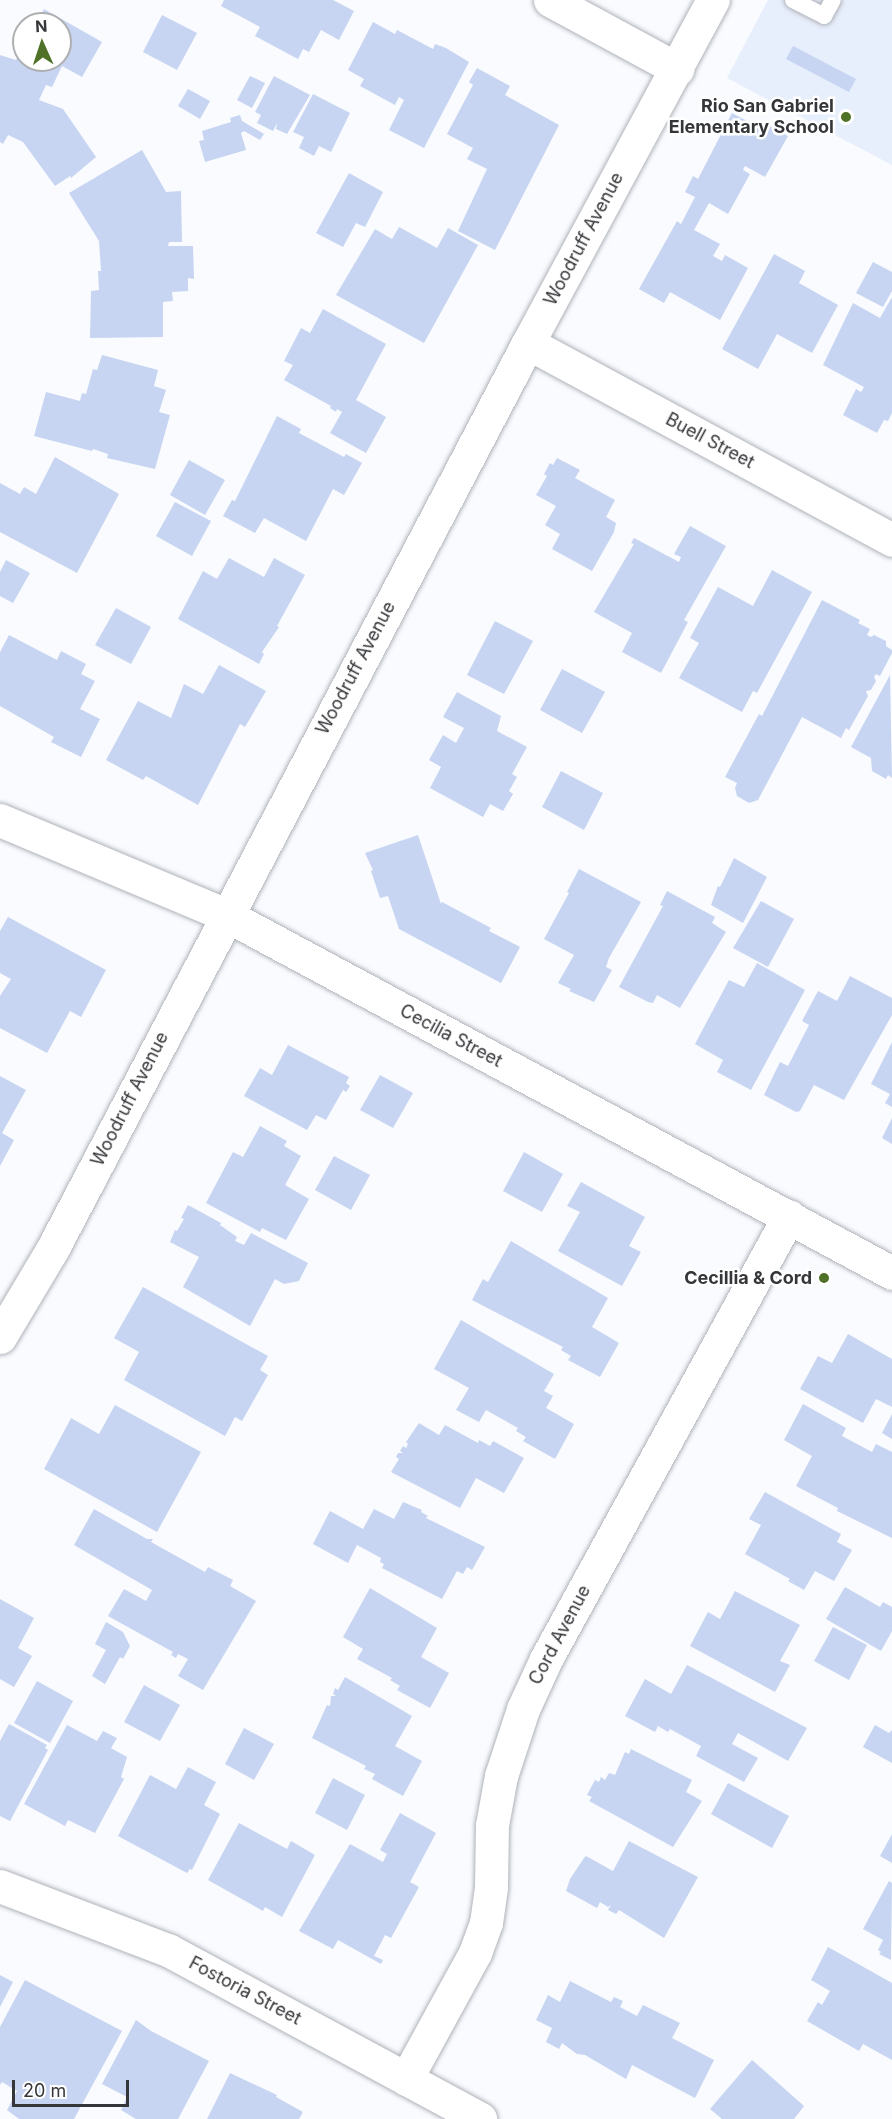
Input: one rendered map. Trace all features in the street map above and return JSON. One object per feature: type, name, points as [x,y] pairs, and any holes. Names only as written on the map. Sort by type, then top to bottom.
[{"type":"street","points":[[550,0],[677,69]]},
{"type":"street","name":"Woodruff Avenue","points":[[0,1337],[53,1248],[528,343],[713,0]]},
{"type":"street","name":"Buell Street","points":[[528,343],[892,540]]},
{"type":"street","name":"Cecilia Street","points":[[0,820],[226,915],[892,1273]]},
{"type":"street","name":"Cord Avenue","points":[[406,2079],[475,1953],[486,1923],[491,1887],[494,1815],[501,1776],[523,1709],[546,1659],[789,1216]]},
{"type":"street","name":"Fostoria Street","points":[[0,1886],[168,1950],[480,2119]]},
{"type":"lane","points":[[793,0],[824,16],[833,0]]},
{"type":"shaded area","name":"Rio San Gabriel Elementary School","points":[[768,0],[892,0],[892,165],[727,78]]},
{"type":"building","points":[[224,0],[333,0],[354,11],[339,40],[321,30],[309,52],[303,49],[298,59],[255,36],[260,27],[221,6]]},
{"type":"building","points":[[162,15],[197,33],[177,70],[143,52]]},
{"type":"building","points":[[373,22],[395,34],[397,30],[433,49],[435,44],[446,48],[469,62],[424,148],[389,130],[404,100],[399,97],[395,105],[360,86],[364,79],[348,70]]},
{"type":"building","points":[[72,25],[102,42],[82,77],[72,72]]},
{"type":"building","points":[[793,46],[856,79],[849,92],[786,59]]},
{"type":"building","points":[[0,55],[12,59],[12,72],[59,72],[52,87],[46,85],[39,100],[63,109],[96,157],[71,178],[70,176],[55,186],[23,142],[8,135],[3,144],[0,142]]},
{"type":"building","points":[[477,68],[510,86],[505,95],[559,125],[495,250],[458,231],[487,169],[467,159],[473,148],[447,134],[473,85],[469,82]]},
{"type":"building","points":[[250,76],[265,83],[252,108],[237,100]]},
{"type":"building","points":[[274,76],[310,95],[287,134],[276,129],[277,123],[273,131],[257,123],[261,115],[255,112]]},
{"type":"building","points":[[188,89],[210,101],[200,119],[178,106]]},
{"type":"building","points":[[313,94],[350,113],[331,152],[319,146],[314,156],[299,148],[304,137],[293,132]]},
{"type":"building","points":[[732,113],[764,130],[767,124],[772,127],[774,123],[784,129],[782,133],[788,136],[765,177],[745,166],[743,170],[750,174],[728,214],[709,203],[694,230],[720,244],[713,256],[722,261],[725,255],[748,268],[720,320],[670,292],[664,303],[639,289],[677,221],[681,224],[695,197],[685,192],[693,176],[698,179]]},
{"type":"building","points":[[240,115],[242,121],[264,134],[260,140],[244,131],[241,133],[246,150],[205,162],[199,141],[204,140],[202,131],[231,122],[230,118]]},
{"type":"building","points":[[142,150],[166,192],[181,191],[182,242],[169,242],[168,246],[193,246],[194,279],[188,278],[188,291],[172,292],[173,301],[163,302],[163,337],[90,338],[91,291],[99,290],[98,271],[101,271],[99,241],[69,193]]},
{"type":"building","points":[[349,173],[383,192],[365,227],[356,223],[343,247],[316,233]]},
{"type":"building","points":[[399,227],[437,248],[448,228],[478,245],[424,343],[336,295],[375,229],[392,239]]},
{"type":"building","points":[[774,254],[805,271],[799,283],[838,305],[812,353],[777,334],[758,369],[722,349]]},
{"type":"building","points":[[873,262],[892,272],[892,291],[883,307],[856,293]]},
{"type":"building","points":[[892,297],[892,413],[888,421],[884,420],[877,433],[843,415],[856,389],[861,392],[864,387],[823,365],[853,303],[880,318]]},
{"type":"building","points":[[323,309],[386,344],[356,400],[386,417],[366,453],[330,433],[342,412],[337,409],[336,412],[330,408],[331,406],[284,380],[293,365],[284,361],[301,328],[310,333]]},
{"type":"building","points":[[102,355],[158,370],[154,386],[166,390],[159,412],[170,415],[155,469],[107,458],[108,454],[93,449],[92,451],[34,436],[46,392],[80,401],[82,393],[86,394],[93,369],[97,370]]},
{"type":"building","points":[[277,416],[301,429],[299,433],[344,457],[346,454],[362,463],[344,495],[333,489],[306,541],[264,518],[255,533],[223,516],[232,500],[235,501]]},
{"type":"building","points":[[55,457],[119,494],[77,573],[0,532],[0,483],[20,494],[24,487],[36,494]]},
{"type":"building","points":[[557,458],[580,470],[575,478],[615,500],[606,517],[616,523],[614,532],[592,571],[552,549],[560,534],[545,525],[556,506],[536,495],[547,476],[544,474],[550,463],[553,465]]},
{"type":"building","points":[[189,460],[225,480],[205,515],[170,495]]},
{"type":"building","points":[[175,502],[211,521],[192,556],[156,536]]},
{"type":"building","points":[[690,526],[726,546],[684,620],[688,622],[661,673],[622,652],[632,633],[594,612],[634,544],[631,543],[634,538],[679,562],[681,557],[674,554]]},
{"type":"building","points":[[229,558],[264,577],[274,558],[305,575],[277,626],[279,627],[262,652],[264,654],[259,664],[178,619],[203,571],[217,579]]},
{"type":"building","points":[[6,560],[30,573],[13,603],[0,596],[0,572]]},
{"type":"building","points":[[772,570],[812,592],[757,693],[753,691],[742,712],[679,678],[699,643],[690,638],[718,587],[753,606]]},
{"type":"building","points":[[822,600],[860,620],[858,623],[870,629],[867,635],[871,637],[874,635],[886,641],[886,646],[892,650],[892,653],[880,676],[876,674],[874,677],[876,681],[871,690],[866,691],[868,696],[849,730],[846,728],[841,738],[802,717],[758,800],[749,803],[737,796],[735,788],[737,783],[725,777],[759,714],[762,716]]},
{"type":"building","points":[[116,608],[151,627],[131,664],[95,645]]},
{"type":"building","points":[[495,621],[533,641],[504,694],[467,675]]},
{"type":"building","points":[[9,635],[57,660],[61,651],[86,664],[81,674],[95,681],[80,709],[100,719],[81,757],[51,742],[54,737],[0,706],[0,652]]},
{"type":"building","points":[[219,665],[266,691],[245,727],[240,724],[198,805],[146,776],[143,780],[106,760],[138,701],[171,718],[184,684],[203,694]]},
{"type":"building","points":[[562,669],[605,692],[582,733],[540,710]]},
{"type":"building","points":[[890,675],[892,778],[888,775],[886,779],[872,771],[871,758],[851,747]]},
{"type":"building","points":[[457,692],[501,716],[497,731],[527,747],[512,774],[517,777],[509,791],[513,794],[503,811],[490,804],[483,817],[430,788],[441,767],[429,760],[443,735],[456,743],[464,728],[443,717]]},
{"type":"building","points":[[561,771],[603,793],[584,830],[542,807]]},
{"type":"building","points":[[418,835],[441,904],[442,902],[491,928],[489,931],[520,947],[501,983],[399,929],[388,896],[380,898],[371,871],[373,870],[365,853]]},
{"type":"building","points":[[734,858],[767,877],[743,923],[711,905],[718,886],[720,887]]},
{"type":"building","points":[[579,869],[641,902],[609,958],[606,967],[612,970],[594,1002],[569,991],[571,989],[558,983],[574,955],[544,939]]},
{"type":"building","points":[[667,891],[715,917],[712,923],[726,932],[680,1008],[657,995],[653,1003],[648,1002],[619,987],[663,906],[660,905]]},
{"type":"building","points":[[761,901],[794,919],[768,967],[733,948]]},
{"type":"building","points":[[8,917],[106,970],[81,1017],[70,1011],[47,1053],[0,1028],[0,996],[11,979],[0,973],[0,931]]},
{"type":"building","points":[[757,963],[805,990],[751,1090],[717,1072],[723,1060],[695,1044],[729,980],[744,987]]},
{"type":"building","points":[[850,976],[892,998],[892,1015],[844,1100],[814,1085],[800,1111],[796,1112],[764,1095],[780,1062],[788,1066],[809,1025],[802,1021],[818,991],[837,1001]]},
{"type":"building","points":[[892,1042],[892,1107],[885,1103],[890,1094],[871,1084]]},
{"type":"building","points":[[288,1045],[349,1077],[346,1083],[350,1086],[346,1092],[343,1090],[326,1120],[316,1115],[307,1130],[244,1096],[260,1068],[272,1075]]},
{"type":"building","points":[[380,1075],[413,1093],[393,1128],[360,1110]]},
{"type":"building","points":[[0,1076],[26,1090],[2,1133],[14,1140],[0,1166]]},
{"type":"building","points":[[892,1118],[892,1144],[882,1138]]},
{"type":"building","points":[[260,1126],[287,1141],[284,1146],[301,1156],[285,1185],[309,1199],[286,1240],[262,1228],[260,1232],[206,1203],[233,1152],[243,1157]]},
{"type":"building","points":[[524,1152],[563,1174],[542,1212],[503,1191]]},
{"type":"building","points":[[334,1156],[370,1175],[351,1210],[315,1190]]},
{"type":"building","points":[[581,1182],[645,1217],[629,1246],[641,1252],[622,1286],[558,1251],[580,1212],[567,1206]]},
{"type":"building","points":[[188,1205],[221,1223],[220,1225],[237,1237],[235,1241],[244,1245],[251,1233],[308,1263],[299,1281],[284,1284],[275,1279],[250,1326],[183,1287],[199,1257],[170,1242],[175,1230],[177,1231],[184,1219],[181,1218]]},
{"type":"building","points":[[511,1241],[608,1298],[592,1327],[619,1343],[600,1377],[568,1360],[571,1356],[561,1350],[563,1347],[472,1300],[483,1279],[488,1282]]},
{"type":"building","points":[[143,1287],[268,1356],[260,1370],[268,1375],[242,1421],[235,1417],[225,1436],[124,1380],[139,1352],[114,1338]]},
{"type":"building","points":[[461,1320],[554,1374],[544,1391],[553,1396],[546,1408],[574,1424],[555,1459],[523,1441],[526,1437],[516,1431],[518,1428],[486,1410],[479,1422],[456,1410],[469,1388],[434,1369]]},
{"type":"building","points":[[848,1334],[892,1359],[892,1407],[876,1399],[863,1423],[800,1389],[818,1356],[832,1363]]},
{"type":"building","points":[[803,1404],[846,1428],[842,1436],[872,1452],[876,1444],[892,1452],[892,1538],[837,1511],[838,1508],[796,1486],[812,1456],[784,1440]]},
{"type":"building","points":[[115,1405],[201,1452],[157,1532],[44,1469],[71,1418],[99,1434]]},
{"type":"building","points":[[892,1414],[892,1439],[882,1433]]},
{"type":"building","points":[[419,1423],[439,1435],[445,1425],[478,1443],[479,1440],[490,1446],[493,1441],[524,1458],[504,1493],[476,1478],[460,1508],[391,1472],[399,1459],[396,1457],[398,1453],[403,1453],[400,1451],[403,1446],[406,1448],[408,1444],[406,1442]]},
{"type":"building","points":[[765,1492],[841,1534],[837,1542],[852,1550],[834,1581],[815,1571],[804,1590],[788,1581],[790,1579],[745,1554],[761,1525],[749,1519]]},
{"type":"building","points":[[403,1502],[422,1510],[421,1512],[428,1516],[426,1518],[485,1547],[472,1570],[467,1567],[463,1574],[457,1571],[442,1599],[382,1568],[384,1564],[380,1562],[381,1558],[357,1545],[348,1563],[313,1544],[330,1511],[363,1529],[374,1509],[394,1519]]},
{"type":"building","points":[[94,1509],[147,1539],[153,1539],[151,1542],[205,1572],[208,1567],[233,1580],[230,1586],[256,1601],[203,1690],[178,1676],[188,1659],[178,1654],[176,1658],[171,1655],[173,1652],[108,1616],[124,1589],[146,1601],[152,1590],[74,1545]]},
{"type":"building","points":[[845,1587],[880,1607],[883,1602],[892,1607],[892,1631],[881,1651],[826,1619]]},
{"type":"building","points":[[370,1588],[437,1628],[421,1657],[449,1673],[430,1708],[397,1690],[400,1686],[390,1680],[392,1678],[357,1659],[363,1649],[343,1637]]},
{"type":"building","points":[[735,1591],[800,1625],[780,1661],[790,1665],[775,1692],[690,1646],[708,1612],[720,1619]]},
{"type":"building","points":[[0,1599],[34,1618],[18,1648],[32,1656],[14,1687],[0,1679]]},
{"type":"building","points":[[106,1622],[123,1632],[130,1646],[123,1659],[120,1657],[105,1684],[92,1676],[106,1650],[95,1644]]},
{"type":"building","points":[[833,1627],[867,1645],[849,1680],[814,1661]]},
{"type":"building","points":[[687,1665],[807,1728],[788,1761],[738,1733],[732,1744],[758,1758],[744,1782],[696,1756],[701,1746],[670,1729],[668,1732],[658,1726],[655,1732],[625,1716],[645,1679],[671,1694]]},
{"type":"building","points":[[345,1677],[412,1716],[395,1746],[422,1761],[403,1796],[372,1779],[375,1774],[364,1769],[366,1766],[312,1738],[327,1705],[330,1706],[331,1696],[336,1696],[333,1694],[335,1688],[338,1690]]},
{"type":"building","points":[[37,1681],[73,1701],[50,1743],[14,1723]]},
{"type":"building","points":[[144,1685],[180,1705],[160,1741],[124,1722]]},
{"type":"building","points":[[9,1724],[47,1745],[45,1748],[48,1750],[10,1821],[0,1816],[0,1741]]},
{"type":"building","points":[[67,1725],[97,1741],[103,1731],[117,1738],[111,1748],[127,1757],[121,1777],[124,1779],[95,1833],[68,1820],[65,1826],[24,1804]]},
{"type":"building","points":[[875,1725],[889,1733],[892,1730],[892,1763],[863,1747]]},
{"type":"building","points":[[244,1728],[274,1744],[254,1780],[225,1764]]},
{"type":"building","points":[[631,1749],[692,1780],[686,1792],[702,1801],[673,1847],[589,1801],[592,1797],[587,1795],[595,1780],[599,1782],[601,1777],[605,1780],[609,1773],[615,1775],[625,1752],[629,1754]]},
{"type":"building","points":[[188,1767],[216,1782],[204,1805],[220,1814],[192,1870],[190,1869],[187,1873],[118,1836],[150,1775],[176,1789]]},
{"type":"building","points":[[333,1778],[365,1795],[347,1830],[315,1813]]},
{"type":"building","points":[[728,1783],[789,1816],[772,1848],[711,1814]]},
{"type":"building","points":[[400,1813],[436,1833],[410,1882],[419,1887],[391,1938],[385,1935],[374,1956],[383,1960],[381,1964],[338,1940],[333,1949],[299,1931],[350,1844],[383,1862],[387,1854],[380,1850]]},
{"type":"building","points":[[239,1823],[287,1849],[291,1841],[315,1855],[282,1917],[265,1907],[263,1911],[208,1880]]},
{"type":"building","points":[[892,1834],[892,1863],[880,1856]]},
{"type":"building","points":[[629,1841],[698,1877],[664,1938],[619,1910],[616,1914],[608,1910],[611,1905],[608,1907],[600,1902],[597,1908],[566,1891],[570,1879],[586,1856],[613,1871]]},
{"type":"building","points":[[889,1881],[892,1883],[891,1960],[879,1954],[881,1952],[878,1950],[883,1940],[863,1929]]},
{"type":"building","points":[[828,1947],[892,1983],[892,2060],[863,2044],[859,2051],[807,2021],[818,2002],[822,2005],[830,1991],[811,1980]]},
{"type":"building","points":[[0,1975],[13,1982],[0,2007]]},
{"type":"building","points":[[25,1980],[122,2031],[74,2119],[19,2119],[7,2110],[17,2091],[2,2082],[0,2085],[0,2027]]},
{"type":"building","points":[[570,1981],[611,2002],[614,1997],[623,2001],[620,2007],[637,2016],[643,2005],[680,2023],[672,2038],[714,2060],[695,2098],[632,2065],[626,2079],[585,2055],[577,2054],[562,2043],[559,2049],[546,2042],[552,2028],[536,2020],[548,1995],[560,2002]]},
{"type":"building","points":[[136,2020],[151,2031],[209,2061],[178,2119],[136,2119],[121,2110],[127,2097],[102,2084]]},
{"type":"building","points":[[752,2060],[804,2106],[794,2119],[722,2119],[710,2109]]},
{"type":"building","points":[[230,2073],[277,2095],[276,2097],[303,2112],[299,2119],[207,2119]]},
{"type":"place","name":"Rio San Gabriel Elementary School","points":[[846,117]]},
{"type":"place","name":"Cecillia & Cord","points":[[824,1278]]}]
